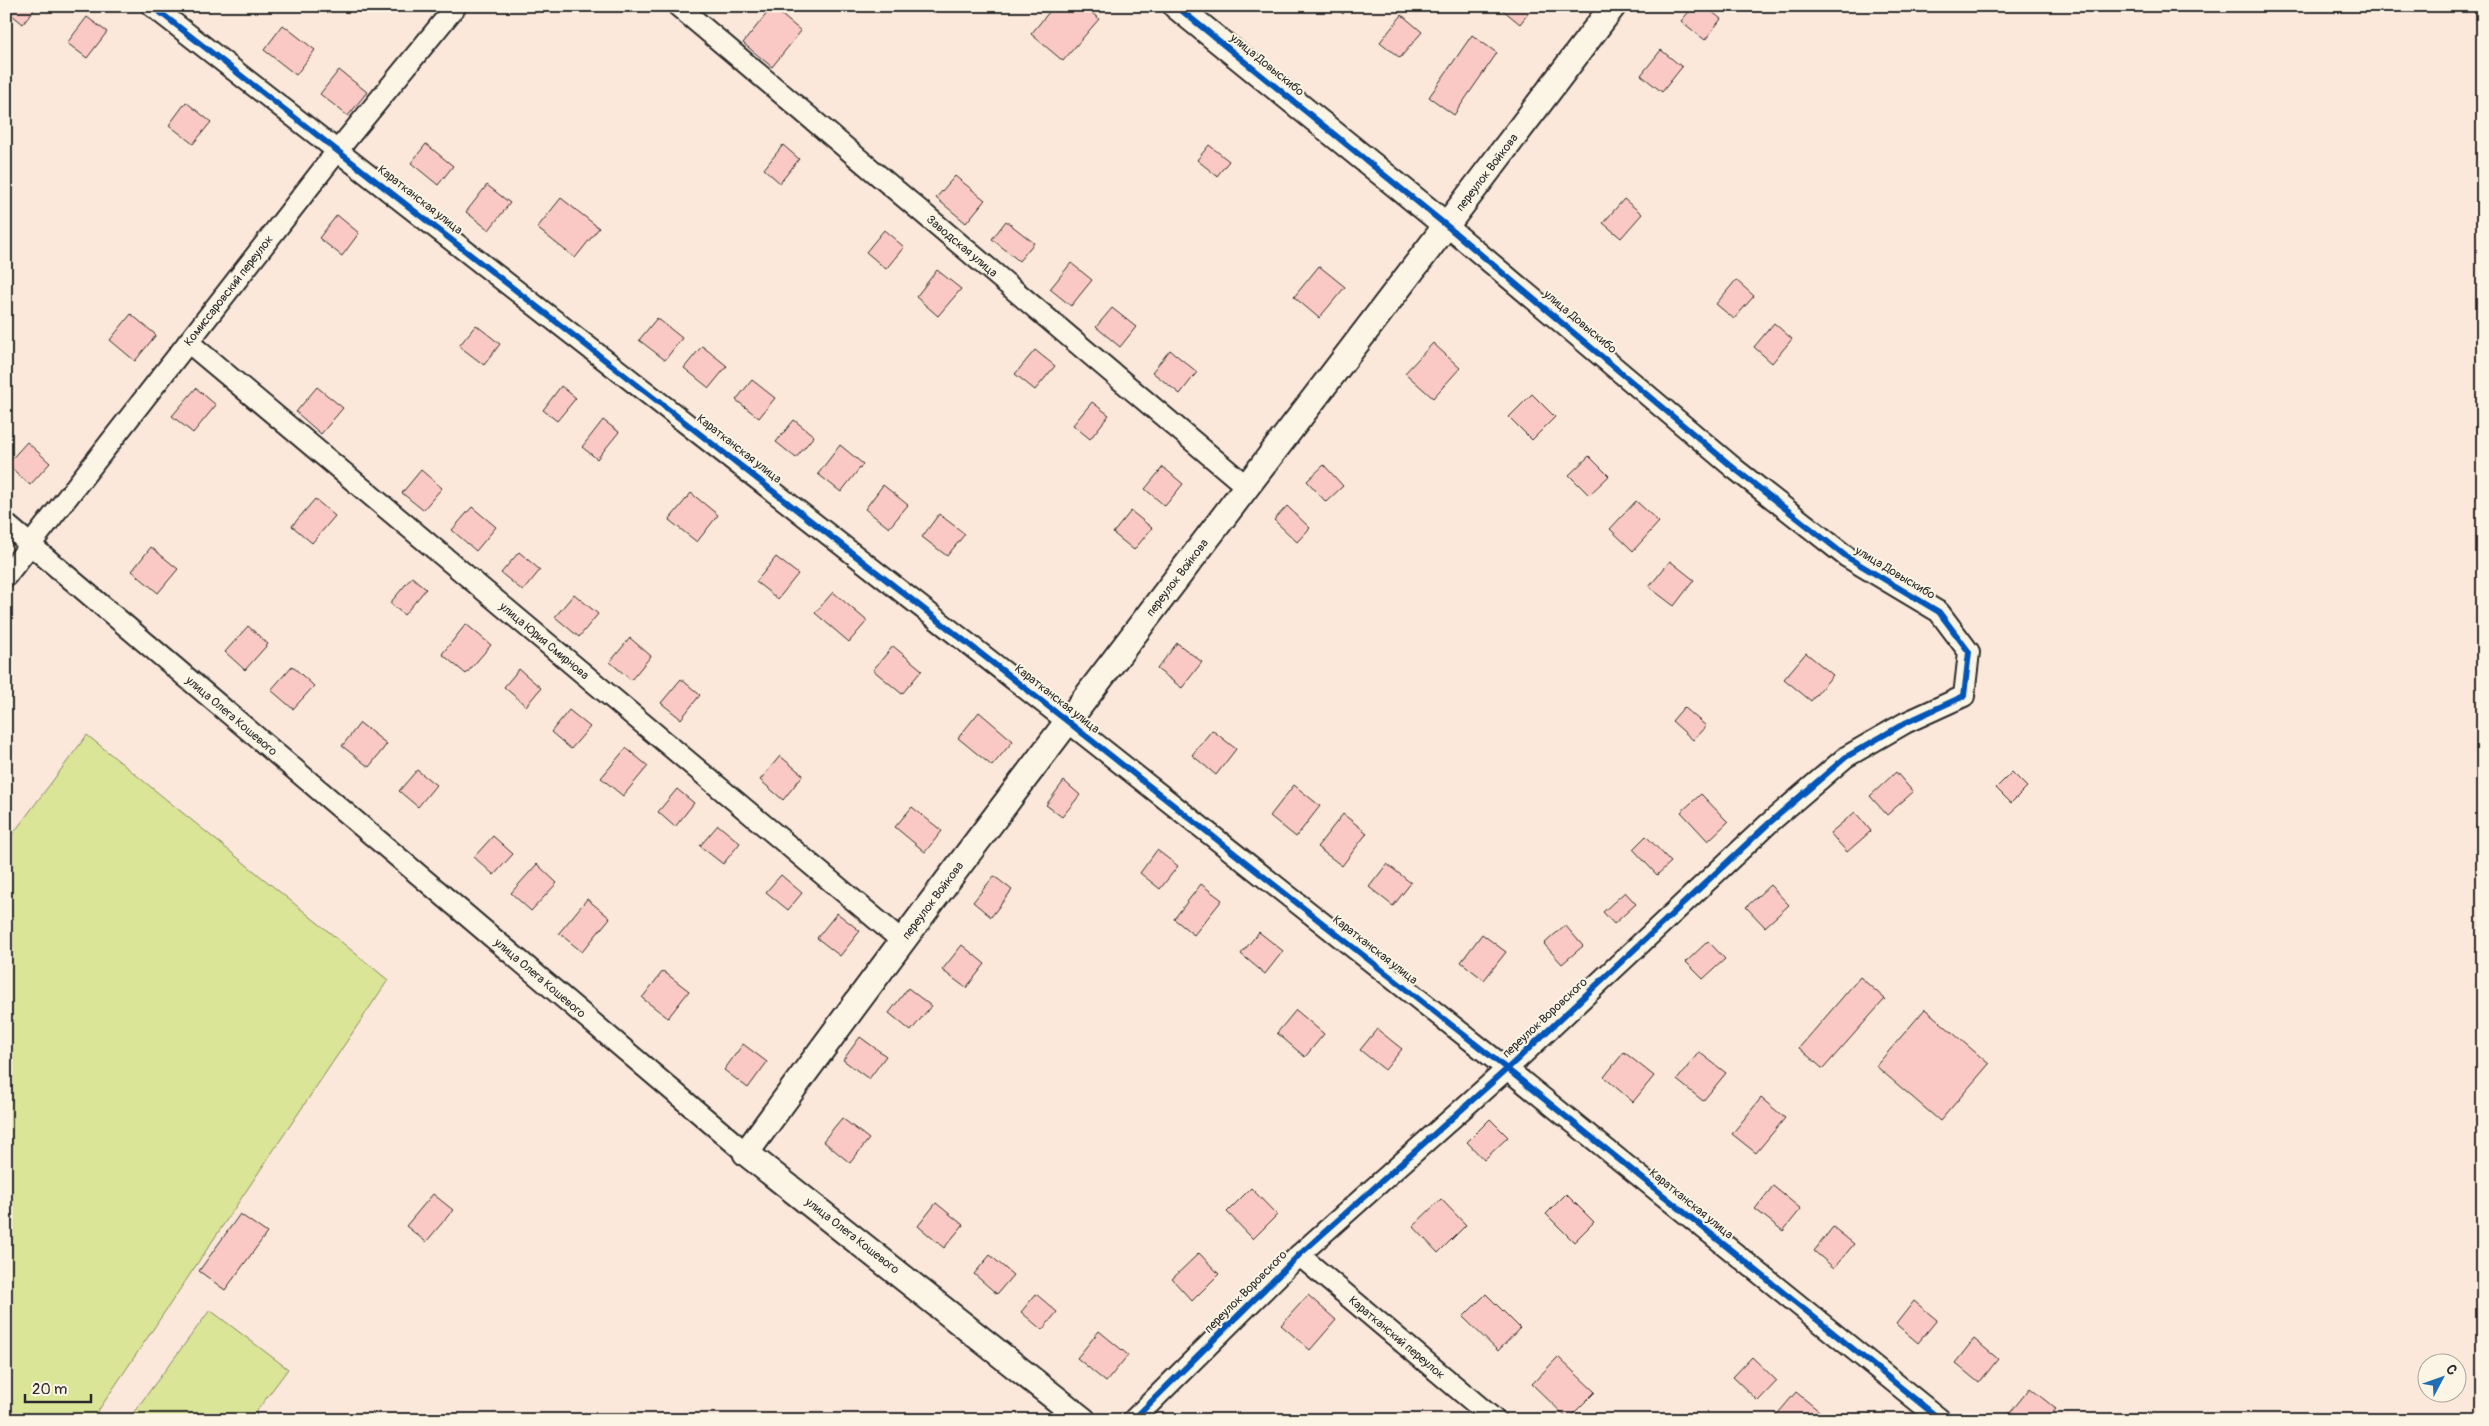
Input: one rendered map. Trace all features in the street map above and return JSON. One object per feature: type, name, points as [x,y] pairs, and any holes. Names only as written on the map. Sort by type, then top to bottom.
[{"type":"street","name":"Каратканская улица","points":[[152,6],[1067,721],[1507,1069],[1941,1420]]},
{"type":"street","name":"Комиссаровский переулок","points":[[6,576],[338,150],[456,6]]},
{"type":"street","name":"Заводская улица","points":[[678,6],[1246,486]]},
{"type":"street","name":"улица Довыскибо","points":[[1176,6],[1447,226],[1735,469],[1848,557],[1939,612],[1968,652]]},
{"type":"street","name":"переулок Войкова","points":[[746,1153],[901,940],[1613,6]]},
{"type":"street","name":"улица Юрия Смирнова","points":[[188,342],[901,940]]},
{"type":"street","name":"улица Олега Кошевого","points":[[6,524],[746,1153],[1083,1420]]},
{"type":"street","name":"переулок Воровского","points":[[1133,1420],[1298,1255],[1507,1069],[1768,824],[1846,757],[1906,723],[1964,696],[1968,652]]},
{"type":"street","name":"Каратканский переулок","points":[[1298,1255],[1495,1420]]},
{"type":"green space","points":[[87,735],[388,980],[92,1420],[6,1420],[6,843]]},
{"type":"green space","points":[[210,1310],[288,1369],[250,1420],[128,1420]]},
{"type":"building","points":[[6,6],[37,6],[23,24],[6,10]]},
{"type":"building","points":[[1054,6],[1084,6],[1099,19],[1063,61],[1031,34]]},
{"type":"building","points":[[1333,6],[1348,6],[1343,14]]},
{"type":"building","points":[[1498,6],[1534,6],[1520,24]]},
{"type":"building","points":[[1694,6],[1705,6],[1721,19],[1705,40],[1681,21]]},
{"type":"building","points":[[772,7],[801,31],[772,67],[743,43]]},
{"type":"building","points":[[1402,15],[1422,32],[1400,58],[1380,42]]},
{"type":"building","points":[[87,17],[107,32],[87,58],[67,43]]},
{"type":"building","points":[[283,25],[315,50],[296,75],[264,50]]},
{"type":"building","points":[[1472,35],[1497,53],[1454,115],[1429,97]]},
{"type":"building","points":[[1661,50],[1682,67],[1662,92],[1641,75]]},
{"type":"building","points":[[339,70],[367,92],[348,116],[320,94]]},
{"type":"building","points":[[186,102],[211,122],[193,144],[169,125]]},
{"type":"building","points":[[426,144],[453,166],[438,185],[411,163]]},
{"type":"building","points":[[783,145],[799,159],[780,183],[764,169]]},
{"type":"building","points":[[1209,145],[1229,161],[1217,176],[1197,160]]},
{"type":"building","points":[[955,176],[985,200],[966,223],[936,198]]},
{"type":"building","points":[[487,185],[510,203],[489,230],[466,212]]},
{"type":"building","points":[[561,198],[599,228],[575,258],[537,228]]},
{"type":"building","points":[[1624,199],[1642,214],[1621,238],[1603,223]]},
{"type":"building","points":[[337,215],[359,233],[342,256],[319,238]]},
{"type":"building","points":[[1006,221],[1034,243],[1019,261],[992,239]]},
{"type":"building","points":[[884,230],[904,247],[886,269],[866,252]]},
{"type":"building","points":[[1071,263],[1092,280],[1071,306],[1050,289]]},
{"type":"building","points":[[1319,266],[1345,287],[1319,318],[1294,297]]},
{"type":"building","points":[[937,270],[961,289],[938,316],[916,297]]},
{"type":"building","points":[[1736,280],[1754,296],[1734,319],[1716,304]]},
{"type":"building","points":[[1112,308],[1136,327],[1120,347],[1096,327]]},
{"type":"building","points":[[131,314],[156,335],[135,361],[110,340]]},
{"type":"building","points":[[657,318],[682,338],[665,360],[639,340]]},
{"type":"building","points":[[1774,323],[1792,339],[1772,363],[1754,347]]},
{"type":"building","points":[[476,325],[500,344],[484,365],[459,346]]},
{"type":"building","points":[[1433,343],[1460,368],[1433,398],[1405,373]]},
{"type":"building","points":[[702,346],[727,366],[709,388],[684,368]]},
{"type":"building","points":[[1035,350],[1055,366],[1035,390],[1015,374]]},
{"type":"building","points":[[1170,350],[1197,372],[1180,394],[1152,372]]},
{"type":"building","points":[[752,380],[775,398],[759,418],[736,400]]},
{"type":"building","points":[[561,386],[576,398],[557,421],[543,410]]},
{"type":"building","points":[[317,387],[343,408],[321,434],[296,412]]},
{"type":"building","points":[[196,388],[216,405],[193,433],[172,416]]},
{"type":"building","points":[[1532,394],[1555,417],[1532,440],[1509,417]]},
{"type":"building","points":[[1092,402],[1109,415],[1090,439],[1073,425]]},
{"type":"building","points":[[603,420],[619,432],[597,459],[582,447]]},
{"type":"building","points":[[794,420],[814,436],[796,458],[776,442]]},
{"type":"building","points":[[27,442],[50,463],[30,485],[7,464]]},
{"type":"building","points":[[840,445],[863,464],[841,492],[818,474]]},
{"type":"building","points":[[1589,456],[1609,476],[1589,495],[1569,475]]},
{"type":"building","points":[[1324,465],[1343,486],[1326,502],[1307,481]]},
{"type":"building","points":[[1163,467],[1183,484],[1165,506],[1145,489]]},
{"type":"building","points":[[421,470],[442,488],[423,510],[402,493]]},
{"type":"building","points":[[883,485],[908,505],[889,528],[865,509]]},
{"type":"building","points":[[691,493],[718,515],[697,542],[669,520]]},
{"type":"building","points":[[315,499],[335,516],[312,543],[292,526]]},
{"type":"building","points":[[1636,501],[1659,522],[1633,551],[1610,529]]},
{"type":"building","points":[[1287,506],[1310,528],[1297,542],[1274,520]]},
{"type":"building","points":[[472,507],[496,527],[476,551],[452,530]]},
{"type":"building","points":[[1131,511],[1152,528],[1134,550],[1113,533]]},
{"type":"building","points":[[939,514],[965,534],[947,556],[922,537]]},
{"type":"building","points":[[151,547],[178,569],[158,593],[132,571]]},
{"type":"building","points":[[519,552],[540,570],[523,591],[501,573]]},
{"type":"building","points":[[776,557],[798,574],[778,599],[756,582]]},
{"type":"building","points":[[1670,561],[1694,580],[1674,606],[1649,587]]},
{"type":"building","points":[[412,577],[426,589],[404,615],[390,603]]},
{"type":"building","points":[[833,592],[867,621],[849,642],[815,613]]},
{"type":"building","points":[[574,594],[598,614],[579,637],[555,617]]},
{"type":"building","points":[[466,624],[491,645],[466,674],[442,654]]},
{"type":"building","points":[[248,626],[268,644],[245,670],[225,652]]},
{"type":"building","points":[[630,638],[651,656],[631,680],[610,662]]},
{"type":"building","points":[[1177,643],[1202,662],[1182,688],[1157,669]]},
{"type":"building","points":[[893,646],[922,670],[902,694],[873,670]]},
{"type":"building","points":[[1806,653],[1833,675],[1811,701],[1784,679]]},
{"type":"building","points":[[292,666],[314,686],[293,709],[271,690]]},
{"type":"building","points":[[519,669],[541,688],[526,706],[504,687]]},
{"type":"building","points":[[681,679],[700,695],[681,719],[661,703]]},
{"type":"building","points":[[1684,707],[1706,726],[1693,740],[1672,721]]},
{"type":"building","points":[[569,710],[590,727],[571,749],[551,732]]},
{"type":"building","points":[[979,712],[1013,741],[992,766],[958,738]]},
{"type":"building","points":[[360,723],[387,744],[369,767],[342,746]]},
{"type":"building","points":[[1212,730],[1236,749],[1216,775],[1192,755]]},
{"type":"building","points":[[626,748],[648,766],[623,796],[601,778]]},
{"type":"building","points":[[780,756],[803,775],[783,800],[760,780]]},
{"type":"building","points":[[417,770],[436,785],[418,807],[399,791]]},
{"type":"building","points":[[1896,772],[1913,792],[1887,815],[1870,796]]},
{"type":"building","points":[[2012,772],[2027,787],[2011,803],[1996,788]]},
{"type":"building","points":[[1064,781],[1080,795],[1062,817],[1046,805]]},
{"type":"building","points":[[1294,785],[1320,806],[1296,837],[1270,816]]},
{"type":"building","points":[[677,789],[694,803],[675,827],[658,812]]},
{"type":"building","points":[[1701,794],[1728,822],[1708,841],[1681,812]]},
{"type":"building","points":[[912,807],[942,831],[925,852],[895,827]]},
{"type":"building","points":[[1855,812],[1871,831],[1847,852],[1830,833]]},
{"type":"building","points":[[1343,814],[1367,833],[1342,866],[1317,847]]},
{"type":"building","points":[[718,825],[740,843],[723,864],[700,846]]},
{"type":"building","points":[[493,836],[513,854],[494,875],[474,857]]},
{"type":"building","points":[[1646,836],[1671,862],[1657,875],[1633,849]]},
{"type":"building","points":[[1157,850],[1178,866],[1160,889],[1140,873]]},
{"type":"building","points":[[537,864],[557,883],[531,911],[511,893]]},
{"type":"building","points":[[1387,864],[1411,883],[1393,906],[1369,887]]},
{"type":"building","points":[[781,875],[802,893],[788,910],[766,892]]},
{"type":"building","points":[[994,876],[1012,890],[991,917],[973,902]]},
{"type":"building","points":[[1201,884],[1222,900],[1194,935],[1174,919]]},
{"type":"building","points":[[1770,885],[1789,905],[1765,927],[1746,907]]},
{"type":"building","points":[[1625,892],[1636,904],[1614,924],[1603,912]]},
{"type":"building","points":[[587,899],[610,918],[582,952],[559,933]]},
{"type":"building","points":[[837,913],[860,931],[840,956],[817,938]]},
{"type":"building","points":[[1565,925],[1583,946],[1562,964],[1544,944]]},
{"type":"building","points":[[1259,932],[1283,951],[1265,974],[1241,954]]},
{"type":"building","points":[[1482,934],[1506,952],[1484,980],[1461,962]]},
{"type":"building","points":[[1708,941],[1725,959],[1703,979],[1686,962]]},
{"type":"building","points":[[962,945],[985,964],[966,988],[942,970]]},
{"type":"building","points":[[663,971],[689,991],[668,1018],[642,998]]},
{"type":"building","points":[[1860,977],[1885,999],[1823,1069],[1799,1048]]},
{"type":"building","points":[[908,988],[931,1006],[911,1031],[889,1013]]},
{"type":"building","points":[[1925,1009],[1989,1064],[1940,1121],[1876,1066]]},
{"type":"building","points":[[1296,1010],[1324,1034],[1305,1057],[1277,1033]]},
{"type":"building","points":[[1377,1029],[1402,1049],[1385,1070],[1360,1050]]},
{"type":"building","points":[[860,1037],[886,1056],[869,1079],[843,1060]]},
{"type":"building","points":[[743,1044],[767,1062],[748,1088],[724,1070]]},
{"type":"building","points":[[1624,1052],[1654,1076],[1633,1102],[1604,1077]]},
{"type":"building","points":[[1699,1052],[1726,1073],[1703,1101],[1677,1080]]},
{"type":"building","points":[[1761,1098],[1785,1118],[1756,1153],[1732,1134]]},
{"type":"building","points":[[842,1118],[869,1139],[850,1163],[823,1141]]},
{"type":"building","points":[[1490,1119],[1508,1137],[1484,1160],[1467,1142]]},
{"type":"building","points":[[1773,1186],[1801,1209],[1783,1231],[1755,1209]]},
{"type":"building","points":[[1251,1188],[1277,1215],[1253,1239],[1227,1212]]},
{"type":"building","points":[[433,1194],[453,1210],[426,1242],[406,1226]]},
{"type":"building","points":[[1566,1194],[1594,1222],[1574,1242],[1546,1214]]},
{"type":"building","points":[[1441,1199],[1466,1225],[1438,1253],[1413,1226]]},
{"type":"building","points":[[936,1203],[963,1225],[944,1248],[918,1226]]},
{"type":"building","points":[[240,1214],[267,1233],[225,1290],[199,1271]]},
{"type":"building","points":[[1833,1227],[1854,1244],[1834,1268],[1814,1251]]},
{"type":"building","points":[[1199,1253],[1219,1274],[1192,1301],[1172,1279]]},
{"type":"building","points":[[990,1255],[1013,1275],[997,1294],[974,1274]]},
{"type":"building","points":[[1036,1294],[1057,1312],[1042,1330],[1021,1312]]},
{"type":"building","points":[[1486,1294],[1520,1328],[1498,1351],[1463,1317]]},
{"type":"building","points":[[1308,1295],[1336,1320],[1310,1350],[1281,1325]]},
{"type":"building","points":[[1914,1301],[1937,1320],[1918,1343],[1896,1324]]},
{"type":"building","points":[[1099,1331],[1128,1355],[1106,1382],[1077,1358]]},
{"type":"building","points":[[1974,1339],[1998,1359],[1979,1383],[1955,1363]]},
{"type":"building","points":[[1558,1357],[1595,1392],[1568,1419],[1532,1384]]},
{"type":"building","points":[[1752,1357],[1777,1381],[1758,1401],[1733,1377]]},
{"type":"building","points":[[2030,1388],[2056,1409],[2047,1420],[2017,1420],[2009,1414]]},
{"type":"building","points":[[1796,1392],[1825,1416],[1822,1420],[1774,1418]]},
{"type":"cycle path","points":[[152,6],[1067,721],[1507,1069],[1941,1420]]},
{"type":"cycle path","points":[[1133,1420],[1299,1255],[1507,1069],[1768,824],[1846,757],[1905,723],[1964,696],[1969,652],[1939,612],[1847,557],[1735,469],[1447,226],[1176,6]]}]
